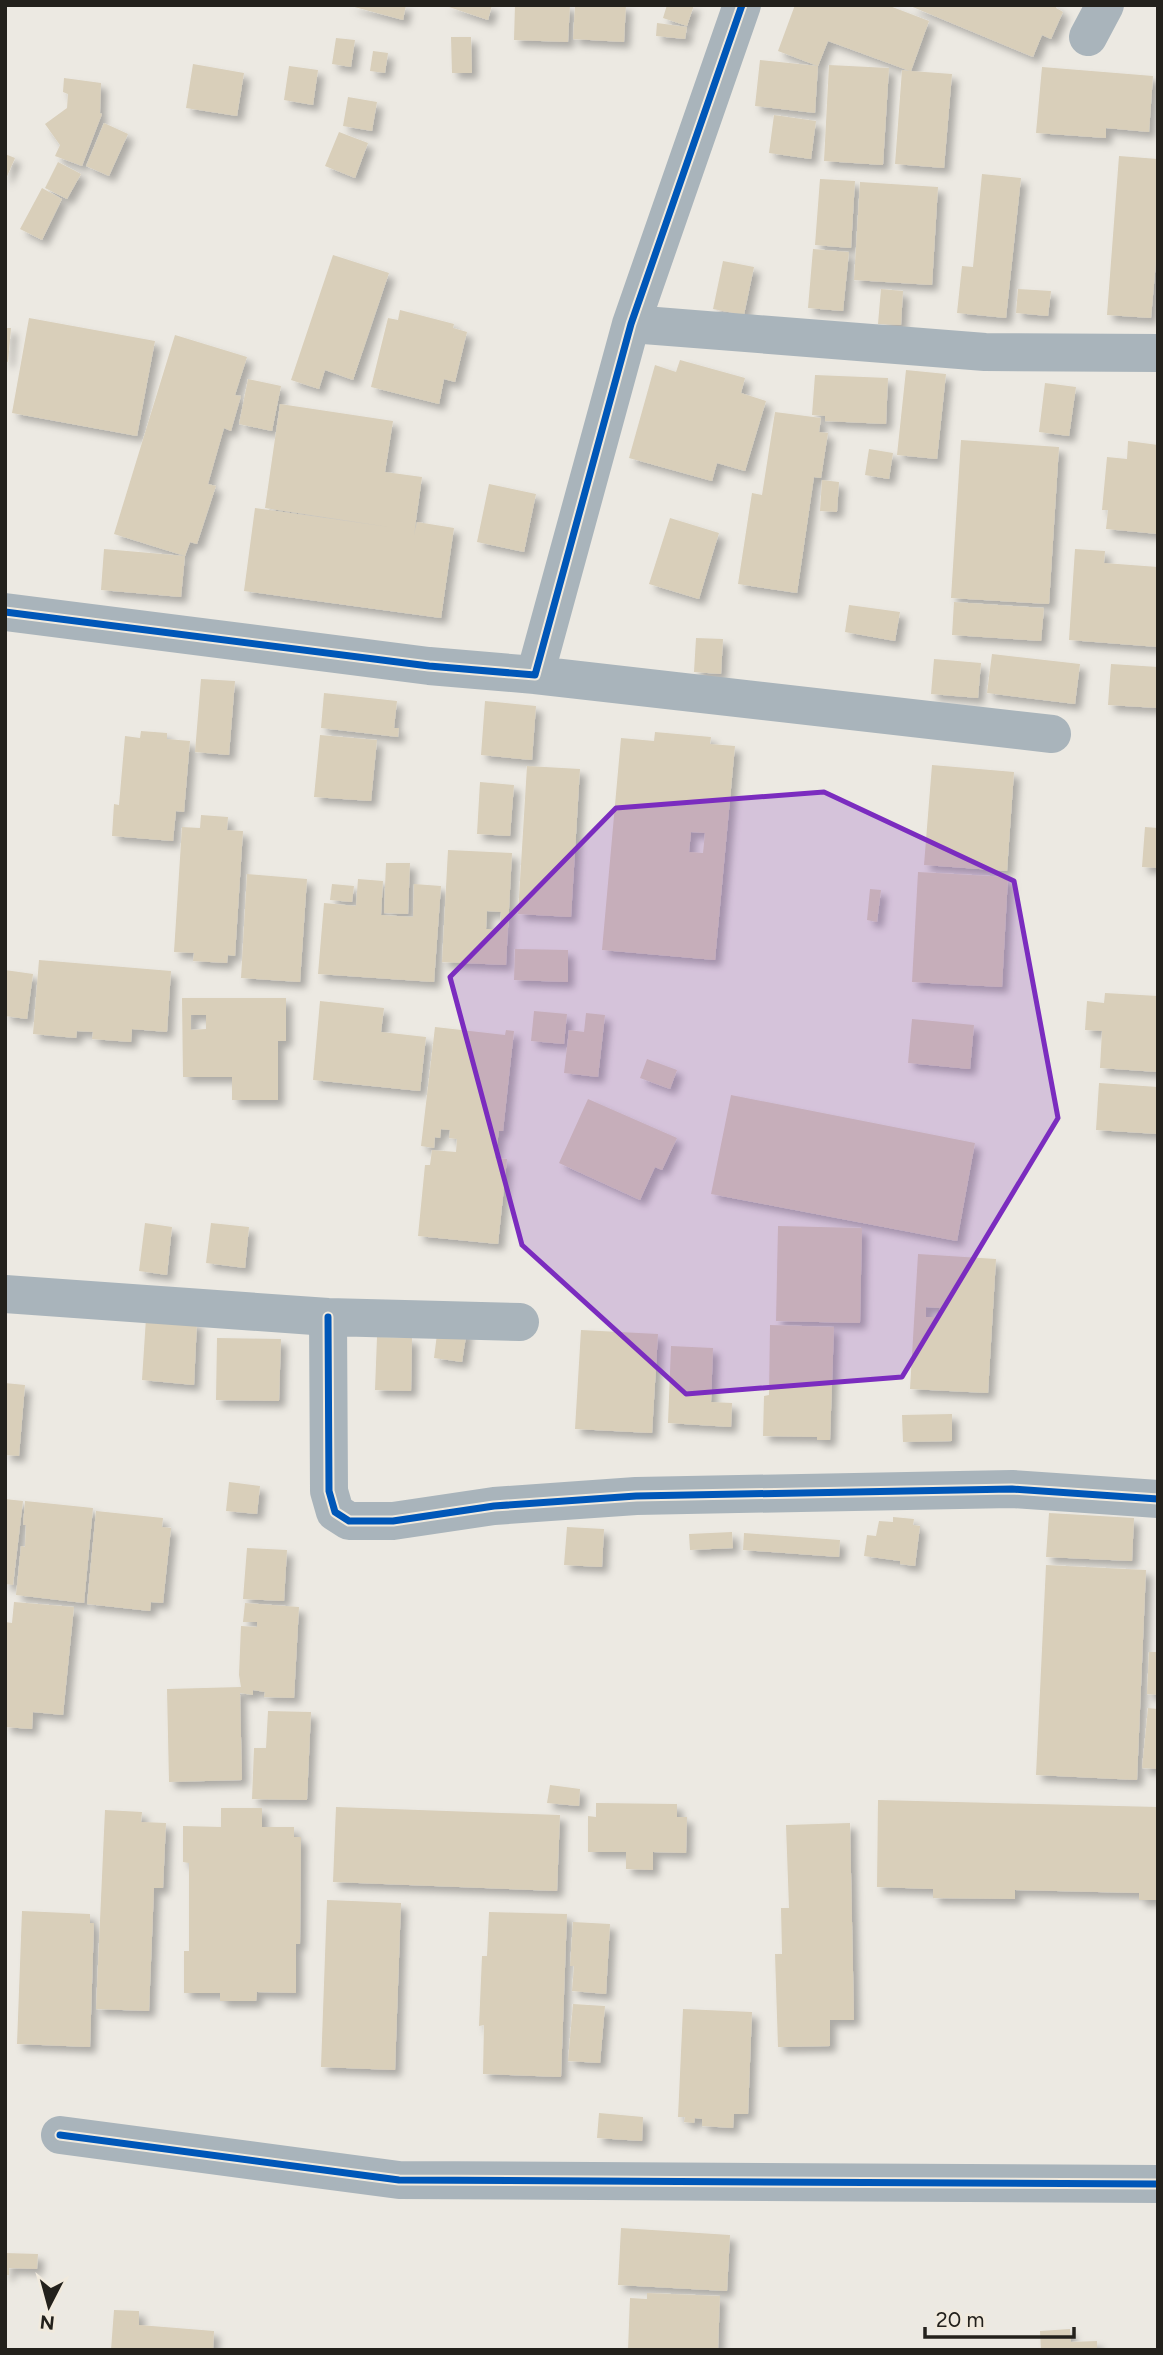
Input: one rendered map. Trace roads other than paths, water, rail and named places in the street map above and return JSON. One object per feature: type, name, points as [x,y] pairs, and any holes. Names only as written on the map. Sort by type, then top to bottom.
[{"type":"street","points":[[536,675],[631,324],[742,5]]},
{"type":"street","points":[[631,324],[985,352],[1158,353]]},
{"type":"street","points":[[5,612],[429,666],[536,675],[1052,734]]},
{"type":"street","points":[[5,1294],[328,1317],[520,1322]]},
{"type":"street","points":[[328,1317],[329,1491],[335,1512],[349,1521],[393,1521],[494,1506],[636,1496],[1012,1489],[1158,1499]]},
{"type":"street","points":[[60,2134],[399,2180],[1158,2184]]}]
